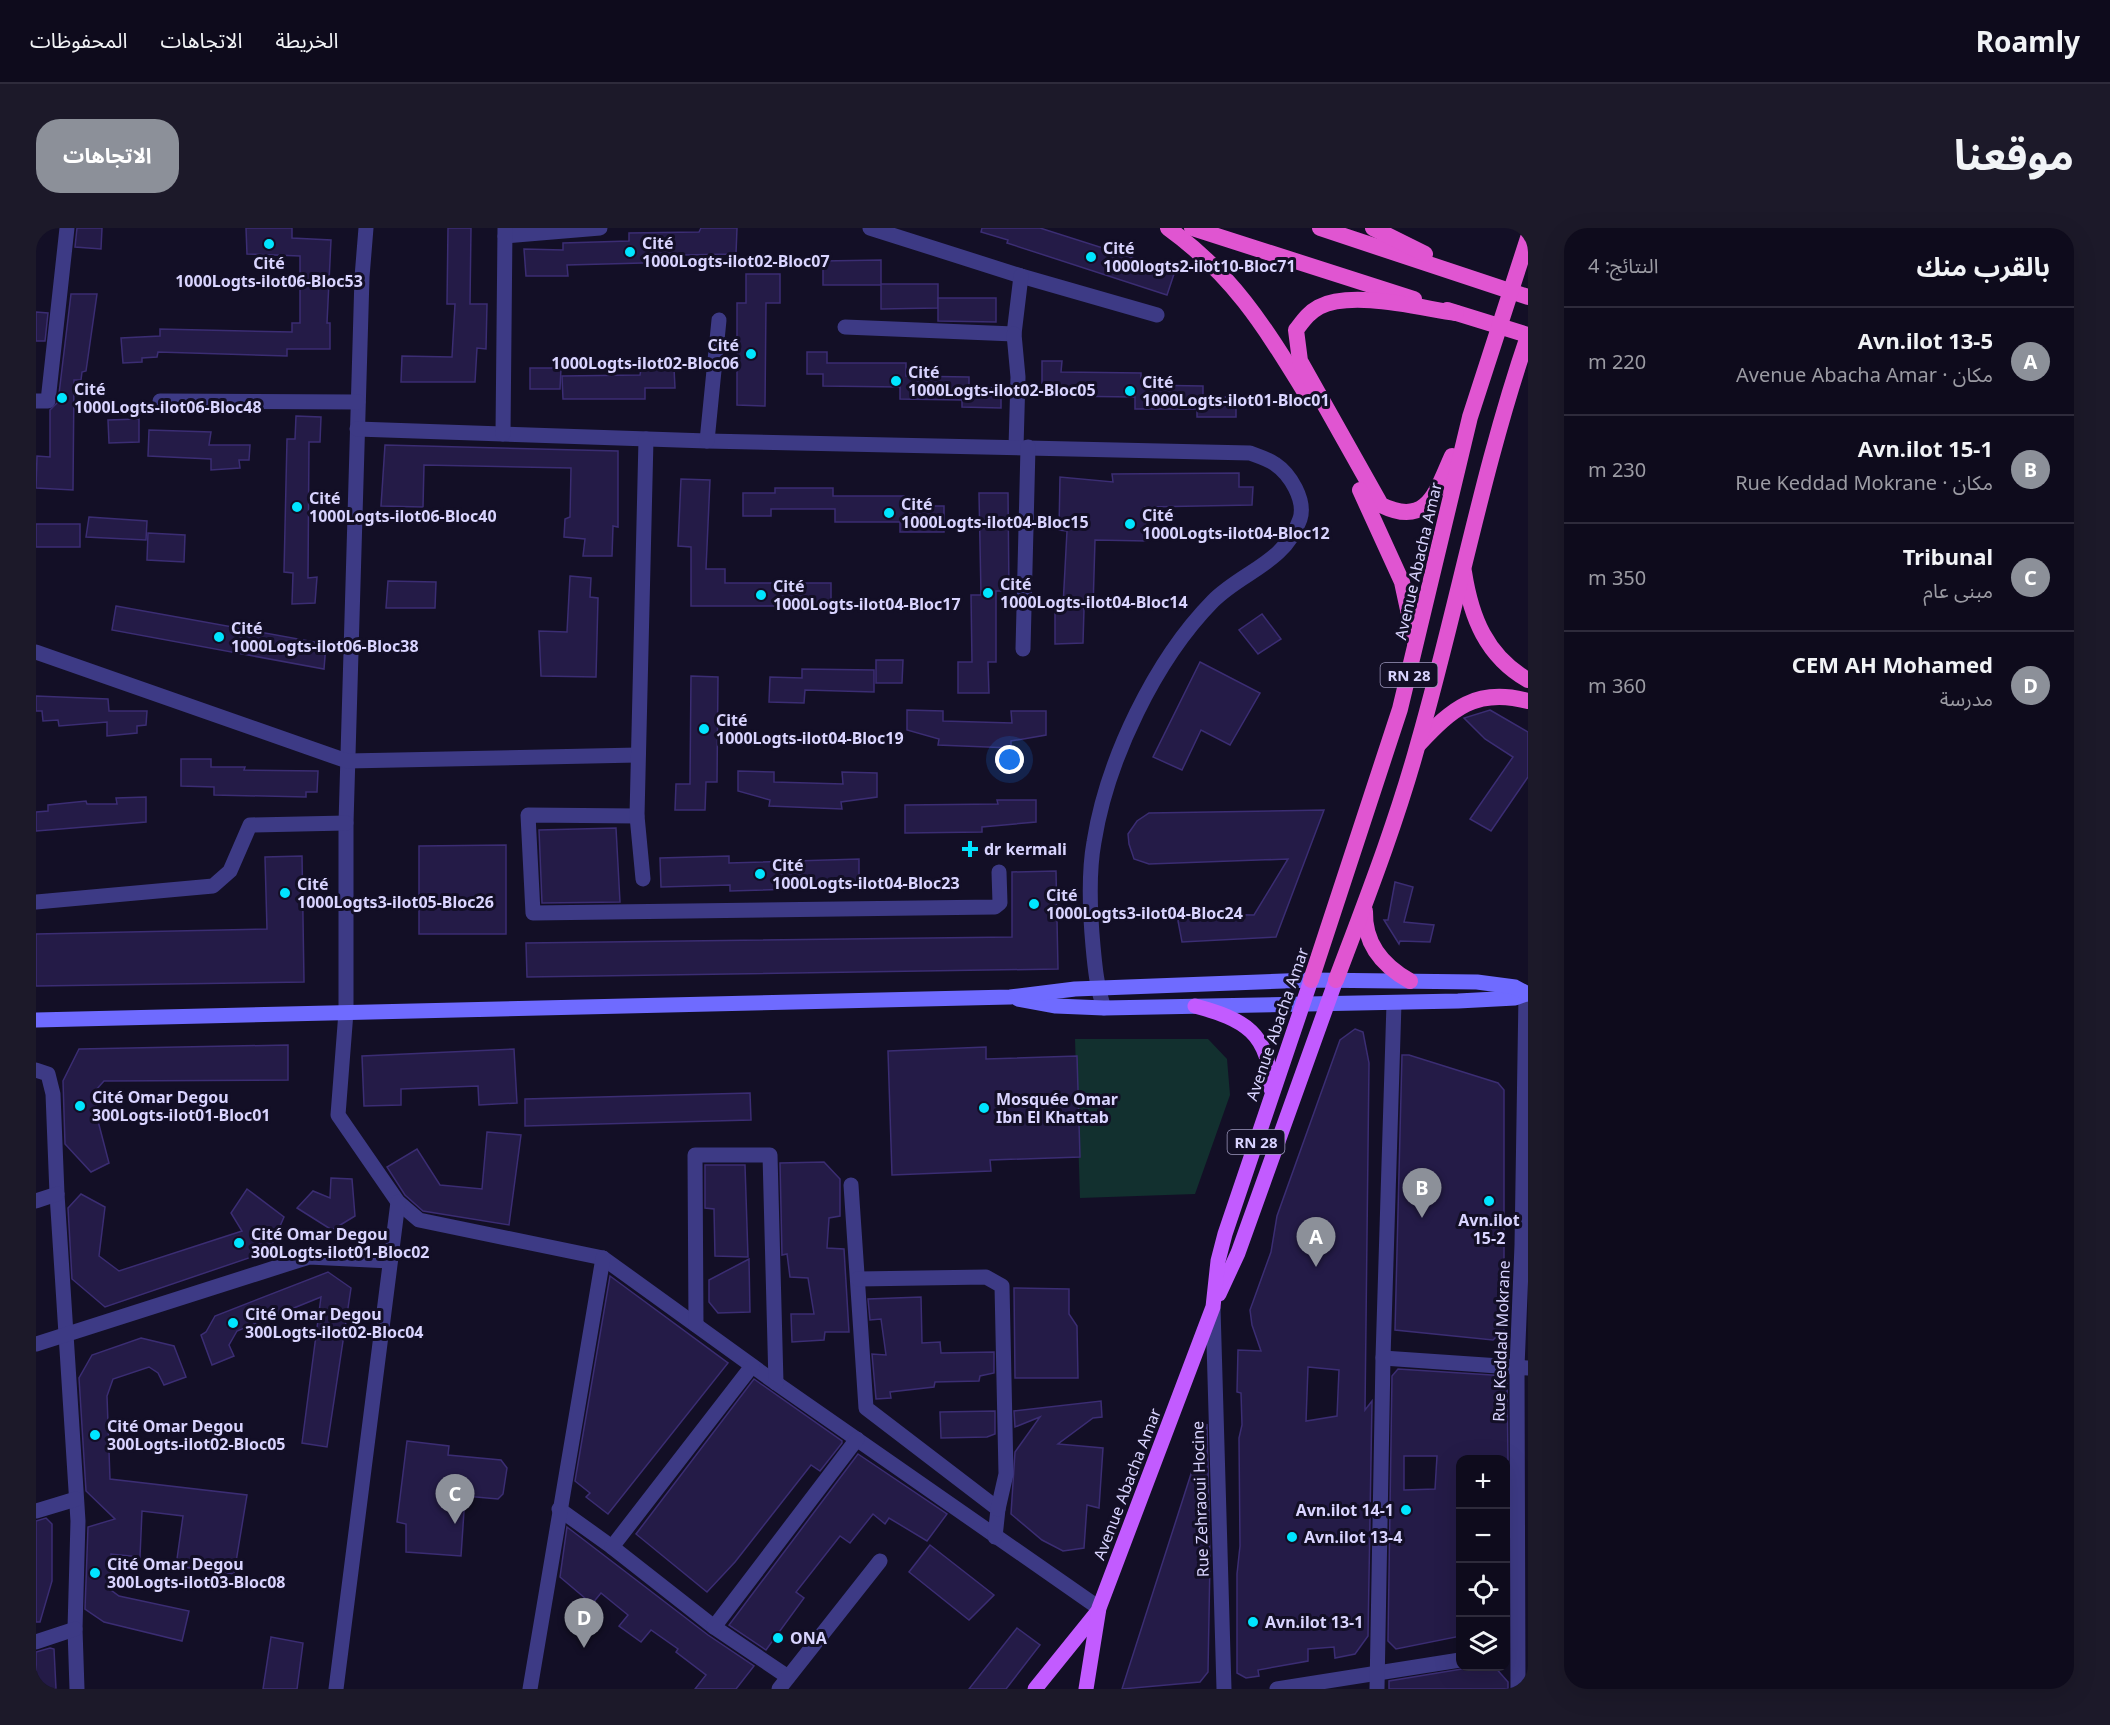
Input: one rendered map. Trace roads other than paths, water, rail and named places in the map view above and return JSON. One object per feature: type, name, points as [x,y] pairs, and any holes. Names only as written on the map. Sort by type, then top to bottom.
[{"type":"highway","points":[[1168,228],[1202,255],[1234,286],[1269,334],[1307,397],[1367,503],[1388,547],[1401,582],[1416,649]]},
{"type":"highway","points":[[1192,228],[1528,336],[1462,565],[1418,745],[1365,903],[1336,980]]},
{"type":"highway","points":[[1320,228],[1528,297]]},
{"type":"highway","points":[[1373,228],[1477,280]]},
{"type":"highway","name":"Avenue Abacha Amar","points":[[1311,980],[1360,834],[1416,649],[1470,417],[1526,244]]},
{"type":"highway","points":[[1456,313],[1366,301],[1334,302],[1307,315],[1296,330],[1296,346],[1300,361],[1370,488],[1381,505],[1396,512],[1410,514],[1423,508],[1434,496],[1470,417]]},
{"type":"highway","points":[[1462,565],[1468,597],[1486,643],[1511,668],[1528,680]]},
{"type":"highway","points":[[1418,745],[1447,714],[1461,706],[1500,697],[1528,701]]},
{"type":"highway","points":[[1365,903],[1366,927],[1374,950],[1384,963],[1410,981]]},
{"type":"main road","points":[[36,1020],[1010,998],[1053,990],[1311,980],[1497,983],[1515,987],[1527,994]]},
{"type":"main road","name":"Avenue Abacha Amar","points":[[1086,1689],[1100,1608],[1213,1308],[1218,1261],[1225,1234],[1311,980]]},
{"type":"main road","points":[[1213,1308],[1238,1253],[1336,980]]},
{"type":"main road","points":[[1010,998],[1056,1006],[1104,1008],[1394,1003],[1496,999],[1527,994]]},
{"type":"main road","points":[[1195,1006],[1239,1020],[1254,1034],[1265,1053],[1270,1073],[1271,1100]]},
{"type":"main road","points":[[1035,1689],[1100,1608]]},
{"type":"street","points":[[36,401],[48,401],[67,228]]},
{"type":"street","points":[[366,228],[357,429],[347,762],[346,1012],[338,1115],[398,1202],[420,1220],[603,1258],[776,1383],[1100,1608]]},
{"type":"street","points":[[503,434],[505,232],[600,228]]},
{"type":"street","points":[[870,228],[1021,276],[1157,315]]},
{"type":"street","points":[[1021,276],[1014,334],[1022,447],[1023,649]]},
{"type":"street","points":[[707,441],[719,320]]},
{"type":"street","points":[[845,327],[1014,334]]},
{"type":"street","points":[[160,401],[358,402]]},
{"type":"street","points":[[357,429],[707,441],[1250,453],[1275,464],[1292,482],[1298,497],[1301,516],[1286,547],[1214,601],[1171,654],[1134,718],[1107,788],[1093,843],[1091,917],[1097,988],[1104,1008]]},
{"type":"street","points":[[643,879],[637,816],[646,439]]},
{"type":"street","points":[[36,652],[347,762],[638,755]]},
{"type":"street","points":[[637,816],[528,815],[533,913],[995,907],[1000,903],[999,872]]},
{"type":"street","points":[[36,902],[213,886],[230,871],[250,825],[346,823]]},
{"type":"street","name":"Rue Keddad Mokrane","points":[[1518,1689],[1527,994]]},
{"type":"street","points":[[1377,1689],[1383,1358],[1394,1003]]},
{"type":"street","points":[[36,1070],[48,1074],[53,1094],[76,1499],[77,1689]]},
{"type":"street","points":[[696,1325],[695,1155],[770,1155],[776,1383]]},
{"type":"street","points":[[850,1185],[866,1408],[998,1509]]},
{"type":"street","points":[[36,1201],[57,1194]]},
{"type":"street","points":[[336,1689],[398,1202]]},
{"type":"street","points":[[36,1344],[309,1257],[390,1261]]},
{"type":"street","points":[[530,1689],[603,1258]]},
{"type":"street","points":[[858,1279],[986,1277],[1002,1286],[1006,1474],[998,1509],[995,1537]]},
{"type":"street","name":"Rue Zehraoui Hocine","points":[[1213,1308],[1224,1689]]},
{"type":"street","points":[[1383,1358],[1522,1367]]},
{"type":"street","points":[[612,1547],[752,1366]]},
{"type":"street","points":[[714,1627],[857,1439]]},
{"type":"street","points":[[36,1511],[76,1499]]},
{"type":"street","points":[[559,1509],[612,1547],[784,1683],[880,1561]]},
{"type":"street","points":[[36,1642],[75,1629]]},
{"type":"street","points":[[1277,1689],[1456,1661]]},
{"type":"place","name":"Cité 1000Logts-ilot06-Bloc53","points":[[269,244]]},
{"type":"place","name":"Cité 1000Logts-ilot02-Bloc07","points":[[630,252]]},
{"type":"place","name":"Cité 1000logts2-ilot10-Bloc71","points":[[1091,257]]},
{"type":"place","name":"Cité 1000Logts-ilot02-Bloc06","points":[[751,354]]},
{"type":"place","name":"Cité 1000Logts-ilot02-Bloc05","points":[[896,381]]},
{"type":"place","name":"Cité 1000Logts-ilot01-Bloc01","points":[[1130,391]]},
{"type":"place","name":"Cité 1000Logts-ilot06-Bloc48","points":[[62,398]]},
{"type":"place","name":"Cité 1000Logts-ilot06-Bloc40","points":[[297,507]]},
{"type":"place","name":"Cité 1000Logts-ilot04-Bloc15","points":[[889,513]]},
{"type":"place","name":"Cité 1000Logts-ilot04-Bloc12","points":[[1130,524]]},
{"type":"place","name":"Cité 1000Logts-ilot04-Bloc14","points":[[988,593]]},
{"type":"place","name":"Cité 1000Logts-ilot04-Bloc17","points":[[761,595]]},
{"type":"place","name":"Cité 1000Logts-ilot06-Bloc38","points":[[219,637]]},
{"type":"place","name":"Cité 1000Logts-ilot04-Bloc19","points":[[704,729]]},
{"type":"place","name":"dr kermali","points":[[970,849]]},
{"type":"place","name":"Cité 1000Logts-ilot04-Bloc23","points":[[760,874]]},
{"type":"place","name":"Cité 1000Logts3-ilot05-Bloc26","points":[[285,893]]},
{"type":"place","name":"Cité 1000Logts3-ilot04-Bloc24","points":[[1034,904]]},
{"type":"place","name":"Cité Omar Degou 300Logts-ilot01-Bloc01","points":[[80,1106]]},
{"type":"place","name":"Mosquée Omar Ibn El Khattab","points":[[984,1108]]},
{"type":"place","name":"Avn.ilot 15-2","points":[[1489,1201]]},
{"type":"place","name":"Avn.ilot 15-1","points":[[1422,1218]]},
{"type":"place","name":"Cité Omar Degou 300Logts-ilot01-Bloc02","points":[[239,1243]]},
{"type":"place","name":"Avn.ilot 13-5","points":[[1316,1267]]},
{"type":"place","name":"Cité Omar Degou 300Logts-ilot02-Bloc04","points":[[233,1323]]},
{"type":"place","name":"Cité Omar Degou 300Logts-ilot02-Bloc05","points":[[95,1435]]},
{"type":"place","name":"Avn.ilot 14-1","points":[[1406,1510]]},
{"type":"place","name":"Tribunal","points":[[455,1524]]},
{"type":"place","name":"Avn.ilot 13-4","points":[[1292,1537]]},
{"type":"place","name":"Cité Omar Degou 300Logts-ilot03-Bloc08","points":[[95,1573]]},
{"type":"place","name":"Avn.ilot 13-1","points":[[1253,1622]]},
{"type":"place","name":"ONA","points":[[778,1638]]},
{"type":"place","name":"CEM AH Mohamed","points":[[584,1648]]}]
